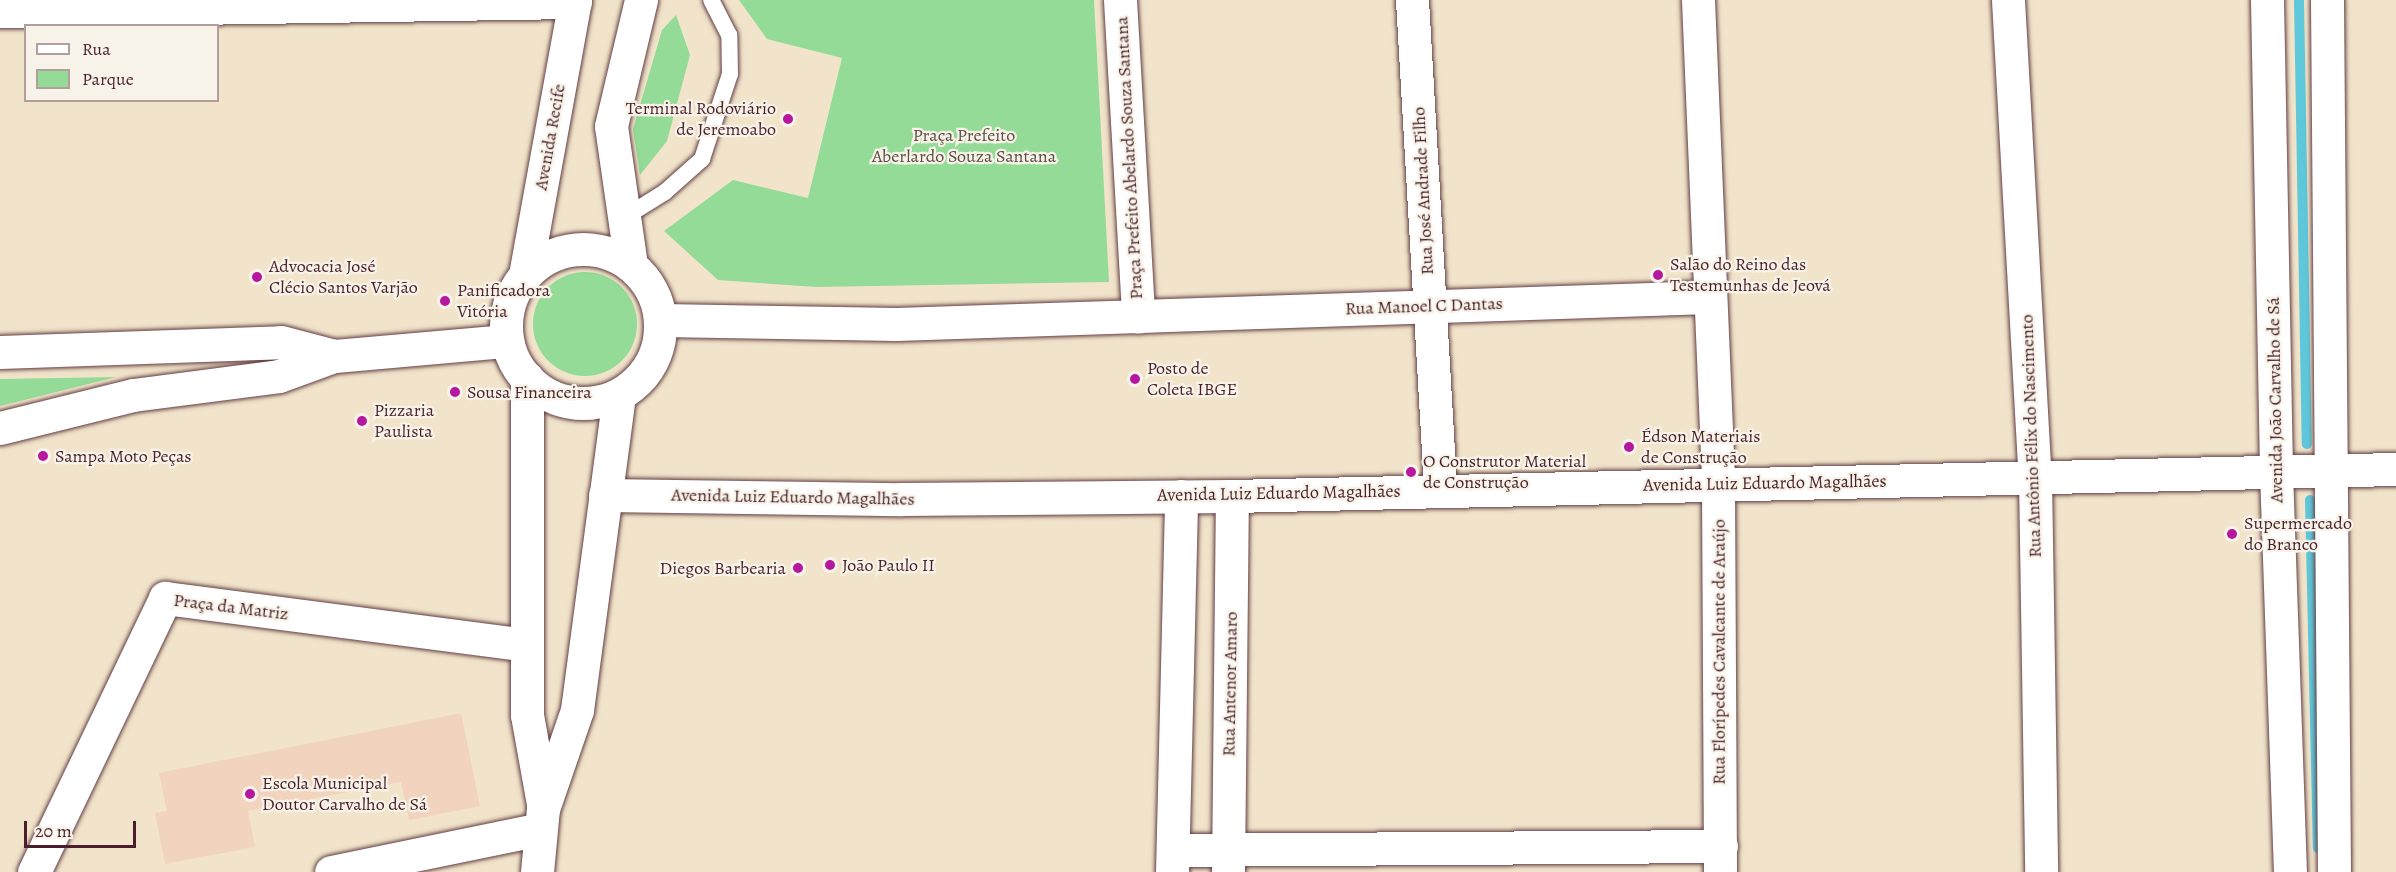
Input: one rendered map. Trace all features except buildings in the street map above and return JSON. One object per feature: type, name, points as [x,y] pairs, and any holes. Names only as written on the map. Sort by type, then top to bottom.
[{"type":"street","points":[[631,265],[611,126],[641,0]]},
{"type":"street","name":"Praça Prefeito Abelardo Souza Santana","points":[[1120,0],[1138,316]]},
{"type":"street","name":"Rua José Andrade Filho","points":[[1412,0],[1440,489]]},
{"type":"street","name":"Rua Florípedes Cavalcante de Araújo","points":[[1698,0],[1718,485],[1720,859]]},
{"type":"street","name":"Rua Antônio Félix do Nascimento","points":[[2008,0],[2035,477],[2041,872]]},
{"type":"street","name":"Avenida João Carvalho de Sá","points":[[2267,0],[2276,472],[2290,872]]},
{"type":"street","points":[[2327,0],[2334,872]]},
{"type":"street","points":[[0,11],[575,1]]},
{"type":"street","name":"Avenida Recife","points":[[525,275],[575,1]]},
{"type":"street","points":[[586,248],[607,252],[631,265],[654,294],[661,320],[655,356],[640,378],[619,395],[601,401],[574,403],[548,394],[526,378],[507,341],[511,298],[525,275],[545,258],[586,248]]},
{"type":"street","name":"Rua Manoel C Dantas","points":[[1138,316],[1710,297]]},
{"type":"street","points":[[661,320],[896,324],[1138,316]]},
{"type":"street","points":[[0,428],[133,395],[279,376],[334,356],[507,341]]},
{"type":"street","points":[[0,352],[281,342],[334,356]]},
{"type":"street","points":[[526,378],[527,715],[542,819]]},
{"type":"street","points":[[537,872],[542,819],[577,710],[619,395]]},
{"type":"street","points":[[2331,471],[2396,469]]},
{"type":"street","name":"Avenida Luiz Eduardo Magalhães","points":[[605,495],[901,499],[1232,496],[1440,489],[2331,471]]},
{"type":"street","points":[[1181,496],[1172,861],[1720,859]]},
{"type":"street","name":"Rua Antenor Amaro","points":[[1228,861],[1232,496]]},
{"type":"street","name":"Praça da Matriz","points":[[34,872],[165,598],[526,645]]},
{"type":"street","points":[[332,872],[542,819]]},
{"type":"lane","points":[[625,217],[665,192],[702,159],[729,75],[729,35],[711,0]]},
{"type":"shaded area","name":"Escola Municipal Doutor Carvalho de Sá","points":[[461,713],[480,806],[409,820],[401,782],[248,811],[255,847],[165,864],[155,813],[167,811],[159,773]]},
{"type":"green space","name":"Praça Prefeito Aberlardo Souza Santana","points":[[739,0],[1094,0],[1109,282],[816,287],[718,280],[664,231],[733,180],[808,198],[842,58],[767,39]]},
{"type":"green space","points":[[676,15],[690,55],[667,141],[640,175],[633,129],[662,30]]},
{"type":"green space","points":[[585,272],[605,276],[622,287],[633,304],[637,324],[633,344],[622,361],[605,372],[585,376],[565,372],[548,361],[537,344],[533,324],[537,304],[548,287],[565,276]]},
{"type":"green space","points":[[116,377],[0,406],[0,379]]},
{"type":"waterway","points":[[2299,0],[2307,444]]},
{"type":"waterway","points":[[2310,500],[2318,848]]},
{"type":"place","name":"Terminal Rodoviário de Jeremoabo","points":[[788,119]]},
{"type":"place","name":"Salão do Reino das Testemunhas de Jeová","points":[[1658,275]]},
{"type":"place","name":"Advocacia José Clécio Santos Varjão","points":[[257,277]]},
{"type":"place","name":"Panificadora Vitória","points":[[445,301]]},
{"type":"place","name":"Posto de Coleta IBGE","points":[[1135,379]]},
{"type":"place","name":"Sousa Financeira","points":[[455,392]]},
{"type":"place","name":"Pizzaria Paulista","points":[[362,421]]},
{"type":"place","name":"Édson Materiais de Construção","points":[[1629,447]]},
{"type":"place","name":"Sampa Moto Peças","points":[[43,456]]},
{"type":"place","name":"O Construtor Material de Construção","points":[[1411,472]]},
{"type":"place","name":"Supermercado do Branco","points":[[2232,534]]},
{"type":"place","name":"João Paulo II","points":[[830,565]]},
{"type":"place","name":"Diegos Barbearia","points":[[798,568]]},
{"type":"place","name":"Escola Municipal Doutor Carvalho de Sá","points":[[250,794]]}]
